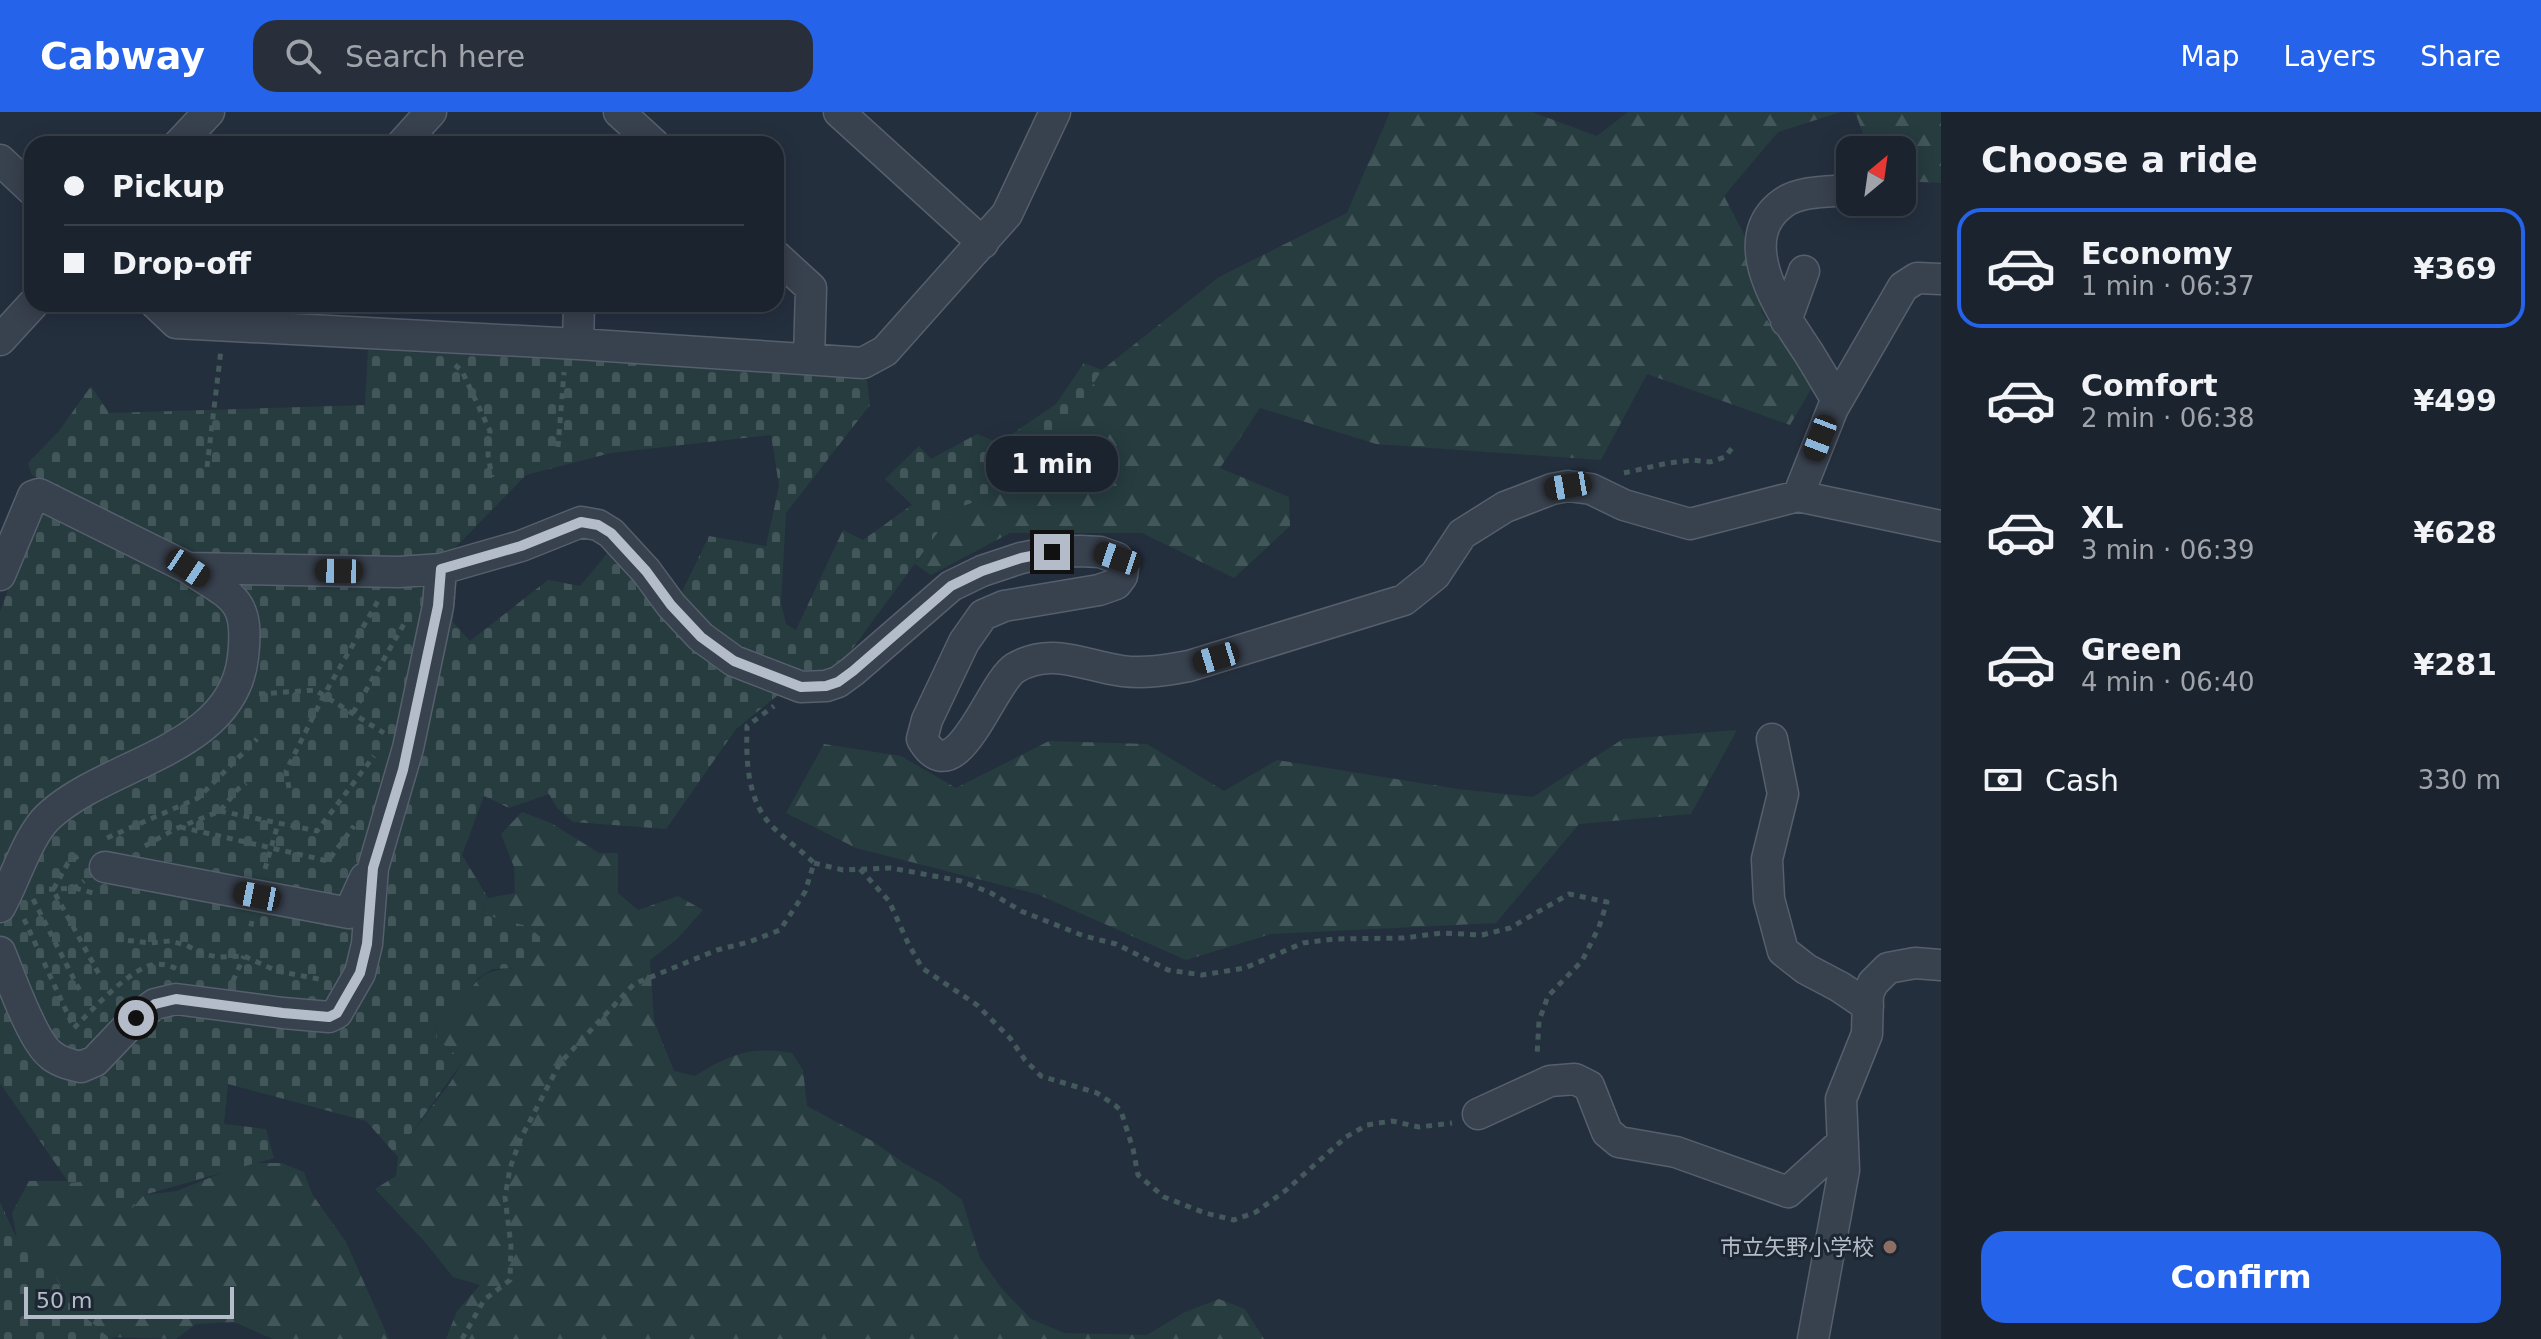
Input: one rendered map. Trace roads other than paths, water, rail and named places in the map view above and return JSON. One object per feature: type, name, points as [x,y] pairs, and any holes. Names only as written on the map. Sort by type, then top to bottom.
[{"type":"street","points":[[186,136],[209,112]]},
{"type":"street","points":[[619,112],[645,136]]},
{"type":"street","points":[[839,112],[983,243]]},
{"type":"street","points":[[164,312],[176,323],[223,325],[321,317],[412,334],[863,363],[885,351],[1007,214],[1055,112]]},
{"type":"street","points":[[0,160],[24,182]]},
{"type":"street","points":[[1836,191],[1802,195],[1784,202],[1769,217],[1762,235],[1762,257],[1767,282],[1786,321],[1837,400]]},
{"type":"street","points":[[784,263],[811,288],[809,359]]},
{"type":"street","points":[[1786,321],[1804,271]]},
{"type":"street","points":[[1798,496],[1837,400],[1903,287],[1917,278],[1941,279]]},
{"type":"street","points":[[0,340],[26,312]]},
{"type":"street","points":[[572,343],[578,312]]},
{"type":"street","points":[[188,568],[399,572],[441,569],[521,546],[581,522],[598,525],[611,533],[646,571],[671,605],[701,637],[734,661],[801,687],[838,682],[951,586],[982,571],[1052,552],[1100,552],[1117,558],[1123,568],[1116,584],[1099,590],[1004,606],[983,615],[973,627],[927,720],[922,739],[929,750],[940,756],[951,755],[963,747],[1006,674],[1018,666],[1053,658],[1072,658],[1122,671],[1155,672],[1189,666],[1404,600],[1435,575],[1462,534],[1505,507],[1552,489],[1568,486],[1591,489],[1624,505],[1690,524],[1798,496],[1941,526]]},
{"type":"street","points":[[0,575],[33,496],[39,494],[188,568],[234,598],[244,617],[241,676],[230,698],[181,742],[93,785],[48,816],[36,830],[5,898]]},
{"type":"street","points":[[0,952],[34,1031],[50,1055],[81,1067],[95,1061],[136,1018],[155,1004],[176,999],[329,1017],[337,1013],[360,973],[367,944],[373,868],[399,742],[438,606],[441,569]]},
{"type":"street","points":[[1772,739],[1783,794],[1767,859],[1767,873],[1769,899],[1783,951],[1806,969],[1868,1006]]},
{"type":"street","points":[[105,867],[349,913],[368,871],[373,868]]},
{"type":"street","points":[[1813,1339],[1844,1170],[1841,1099],[1867,1034],[1868,994],[1873,983],[1888,968],[1915,963],[1941,965]]},
{"type":"street","points":[[1478,1114],[1550,1081],[1575,1079],[1589,1086],[1607,1132],[1619,1142],[1676,1152],[1788,1192],[1843,1142]]},
{"type":"place","name":"市立矢野小学校","points":[[1890,1247]]}]
